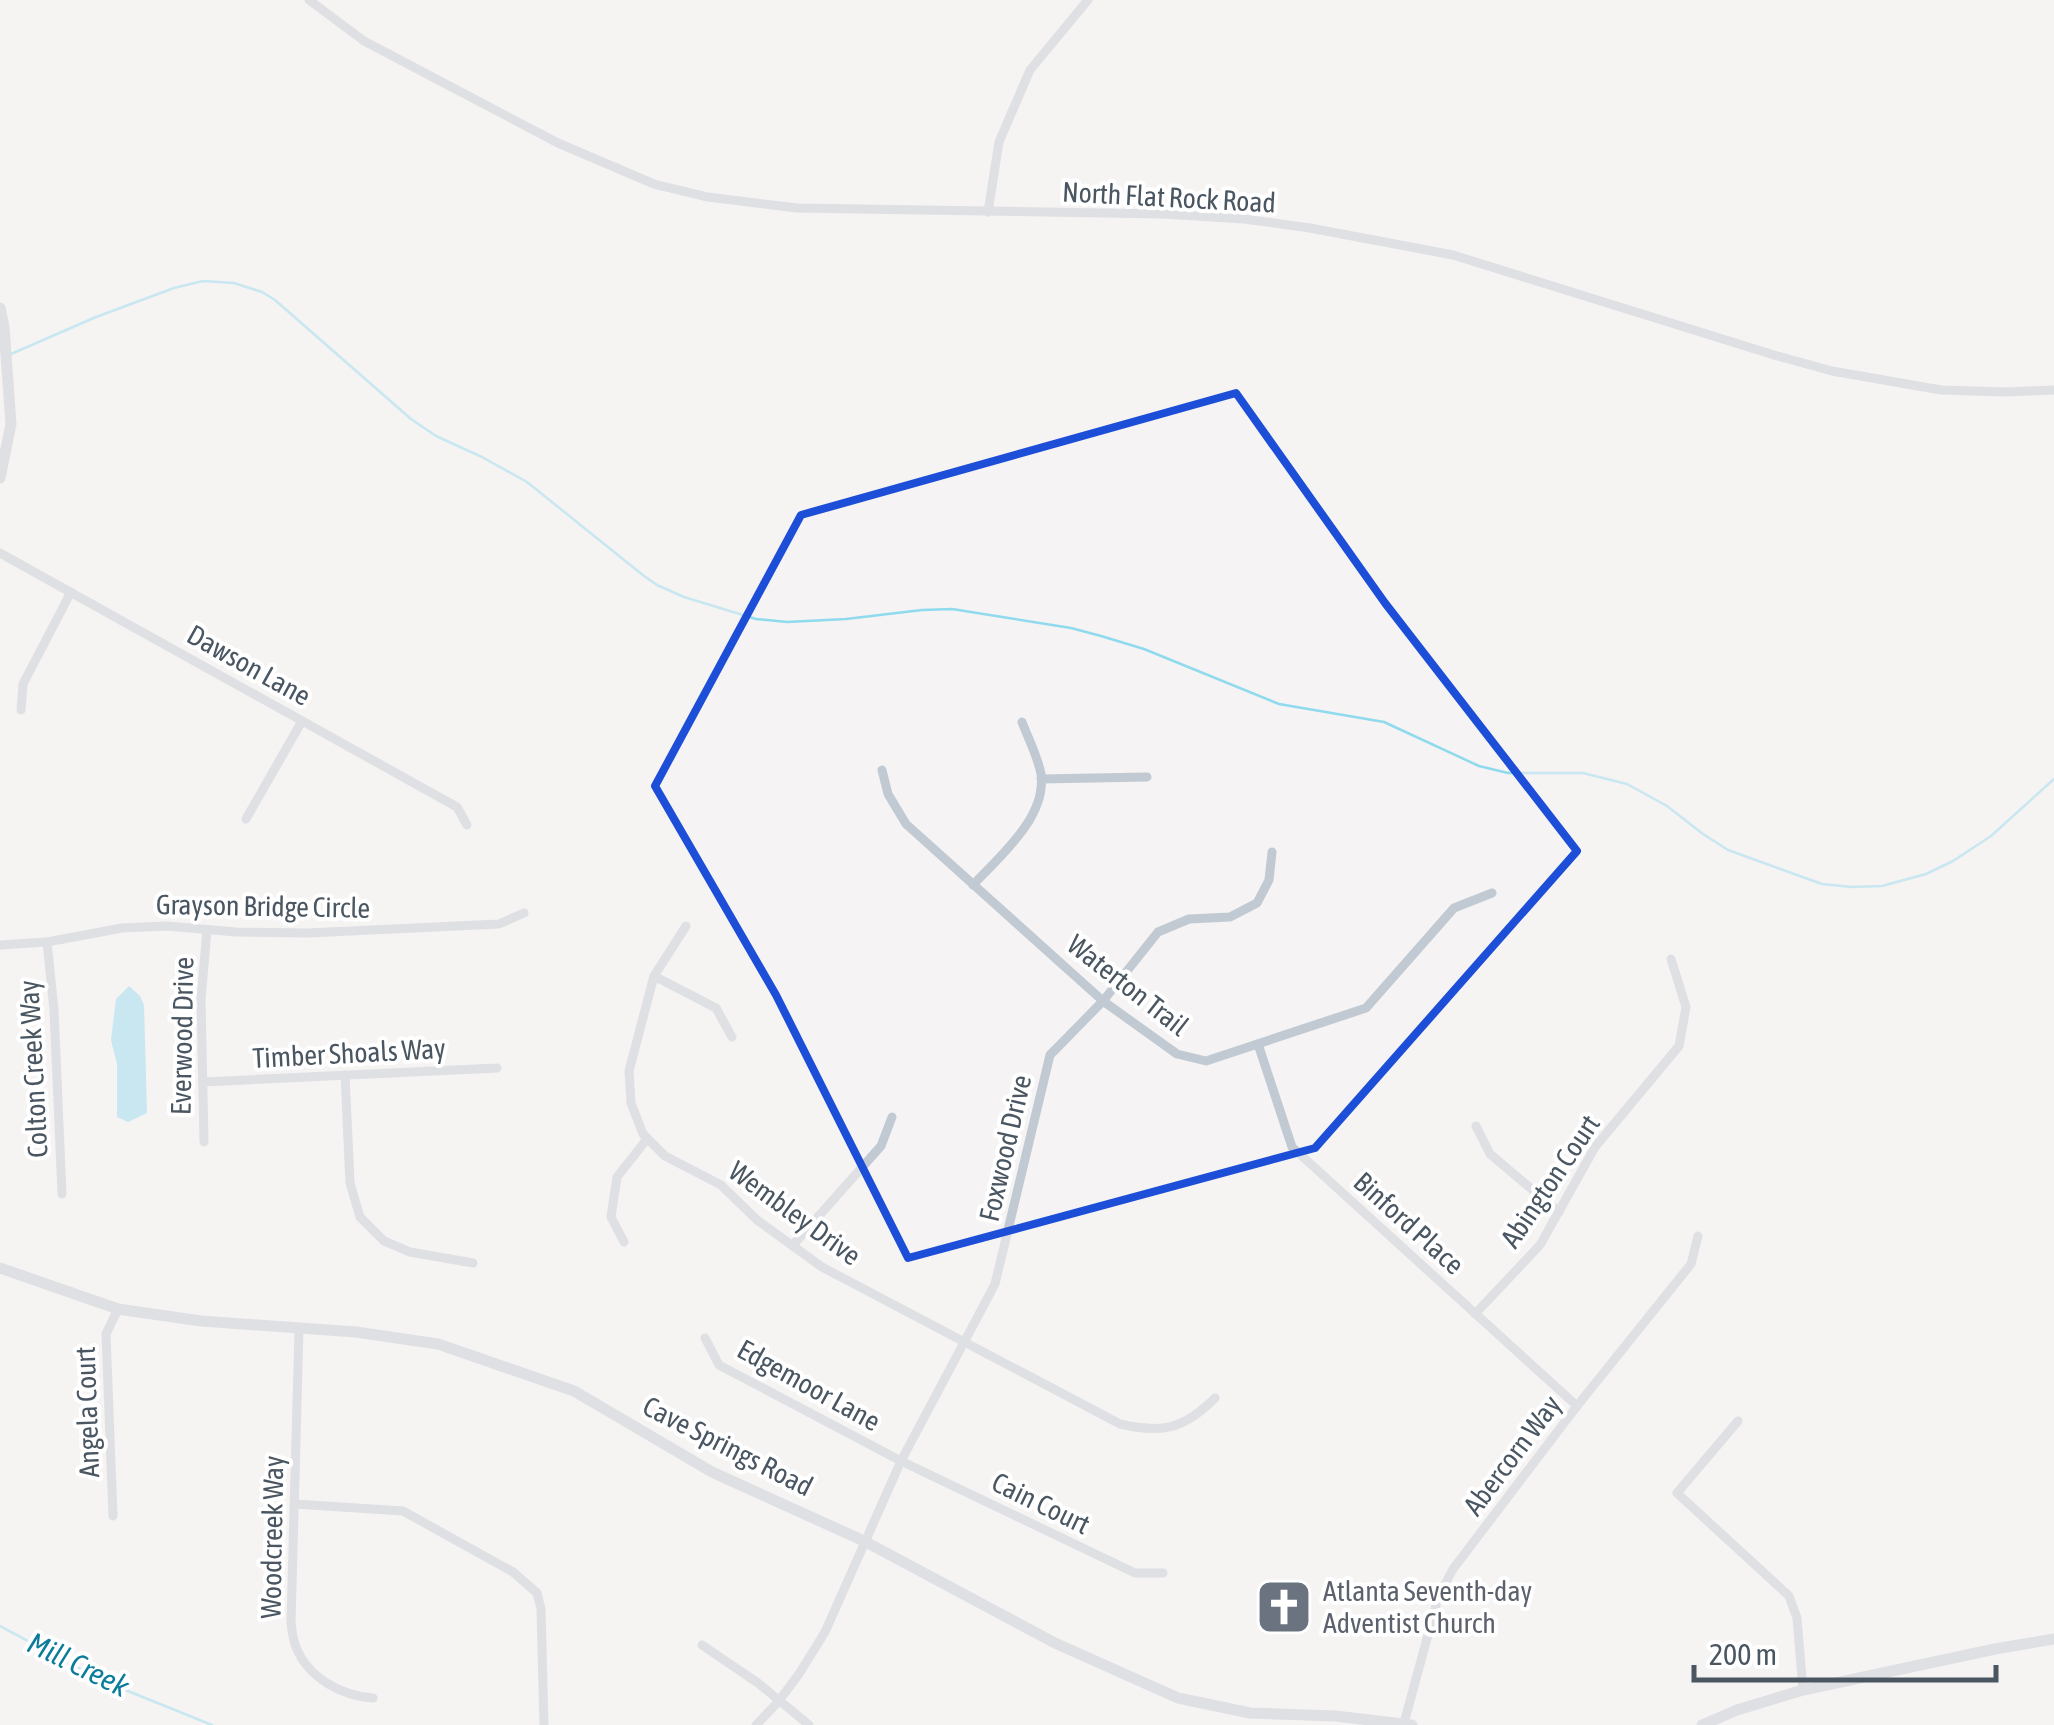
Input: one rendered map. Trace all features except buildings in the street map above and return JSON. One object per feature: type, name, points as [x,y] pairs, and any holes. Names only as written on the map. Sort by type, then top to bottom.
[{"type":"street","name":"North Flat Rock Road","points":[[310,0],[364,41],[558,143],[654,184],[708,198],[797,208],[1163,214],[1310,228],[1472,260],[1832,371],[1941,390],[2054,390]]},
{"type":"street","points":[[988,212],[1000,142],[1030,70],[1088,0]]},
{"type":"street","points":[[0,308],[11,424],[0,478]]},
{"type":"street","name":"Dawson Lane","points":[[0,552],[457,807],[467,826]]},
{"type":"street","points":[[21,710],[23,684],[72,592]]},
{"type":"street","points":[[246,819],[302,720]]},
{"type":"street","points":[[974,885],[1022,833],[1042,796],[1041,772],[1022,722]]},
{"type":"street","name":"Waterton Trail","points":[[882,770],[888,794],[906,824],[1103,1001],[1177,1054],[1206,1061],[1366,1008],[1454,908],[1492,892]]},
{"type":"street","points":[[1041,779],[1147,777]]},
{"type":"street","name":"Foxwood Drive","points":[[756,1725],[799,1674],[825,1632],[901,1462],[994,1284],[1050,1054],[1103,1001],[1158,932],[1189,919],[1230,917],[1257,904],[1269,880],[1272,852]]},
{"type":"street","name":"Grayson Bridge Circle","points":[[0,945],[47,942],[122,928],[166,926],[308,933],[499,924],[524,913]]},
{"type":"street","points":[[624,1242],[611,1218],[617,1176],[647,1138],[631,1103],[630,1071],[654,976],[686,926]]},
{"type":"street","name":"Everwood Drive","points":[[204,1142],[201,1000],[207,930]]},
{"type":"street","name":"Colton Creek Way","points":[[47,942],[62,1194]]},
{"type":"street","name":"Abington Court","points":[[1476,1314],[1540,1246],[1596,1147],[1678,1046],[1686,1007],[1671,960]]},
{"type":"street","points":[[654,976],[716,1008],[732,1037]]},
{"type":"street","name":"Binford Place","points":[[1258,1044],[1292,1147],[1577,1406]]},
{"type":"street","name":"Timber Shoals Way","points":[[203,1082],[496,1068]]},
{"type":"street","points":[[345,1075],[350,1183],[360,1217],[384,1241],[410,1252],[473,1263]]},
{"type":"street","points":[[793,1245],[881,1146],[892,1117]]},
{"type":"street","points":[[1476,1126],[1490,1154],[1558,1212]]},
{"type":"street","name":"Wembley Drive","points":[[647,1138],[665,1156],[721,1185],[756,1220],[822,1267],[1120,1424],[1146,1430],[1166,1428],[1198,1414],[1215,1398]]},
{"type":"street","name":"Abercorn Way","points":[[1408,1724],[1438,1598],[1453,1569],[1690,1264],[1698,1236]]},
{"type":"street","name":"Cave Springs Road","points":[[0,1268],[118,1309],[201,1322],[356,1332],[438,1344],[574,1391],[712,1472],[864,1541],[1055,1643],[1178,1698],[1250,1713],[1408,1724]]},
{"type":"street","name":"Angela Court","points":[[113,1516],[106,1334],[118,1309]]},
{"type":"street","name":"Woodcreek Way","points":[[299,1330],[291,1623],[296,1647],[307,1667],[326,1683],[354,1697],[373,1698]]},
{"type":"street","name":"Edgemoor Lane","points":[[705,1338],[719,1364],[901,1462]]},
{"type":"street","points":[[1738,1421],[1678,1493],[1789,1596],[1797,1618],[1803,1690]]},
{"type":"street","name":"Cain Court","points":[[901,1462],[1135,1573],[1163,1573]]},
{"type":"street","points":[[295,1504],[403,1512],[512,1572],[536,1593],[541,1608],[544,1725]]},
{"type":"street","points":[[1702,1725],[1803,1690],[2054,1638]]},
{"type":"street","points":[[702,1645],[758,1683],[809,1725]]},
{"type":"street","points":[[1737,1710],[1739,1725]]},
{"type":"highlighted area","points":[[1236,393],[1385,603],[1577,851],[1315,1148],[908,1258],[776,995],[655,786],[801,515]]},
{"type":"water","points":[[129,986],[144,1005],[147,1113],[128,1122],[117,1117],[117,1064],[111,1040],[116,999]]},
{"type":"waterway","points":[[11,354],[174,288],[203,281],[234,283],[275,300],[411,419],[436,436],[527,482],[644,576],[684,597],[756,619],[787,622],[952,609],[1071,628],[1144,649],[1279,704],[1384,722],[1479,766],[1508,773],[1583,773],[1627,784],[1667,806],[1728,850],[1822,884],[1882,886],[1926,874],[1991,836],[2054,779]]},
{"type":"waterway","name":"Mill Creek","points":[[0,1626],[103,1681],[212,1725]]},
{"type":"place","name":"Atlanta Seventh-day Adventist Church","points":[[1284,1607]]}]
